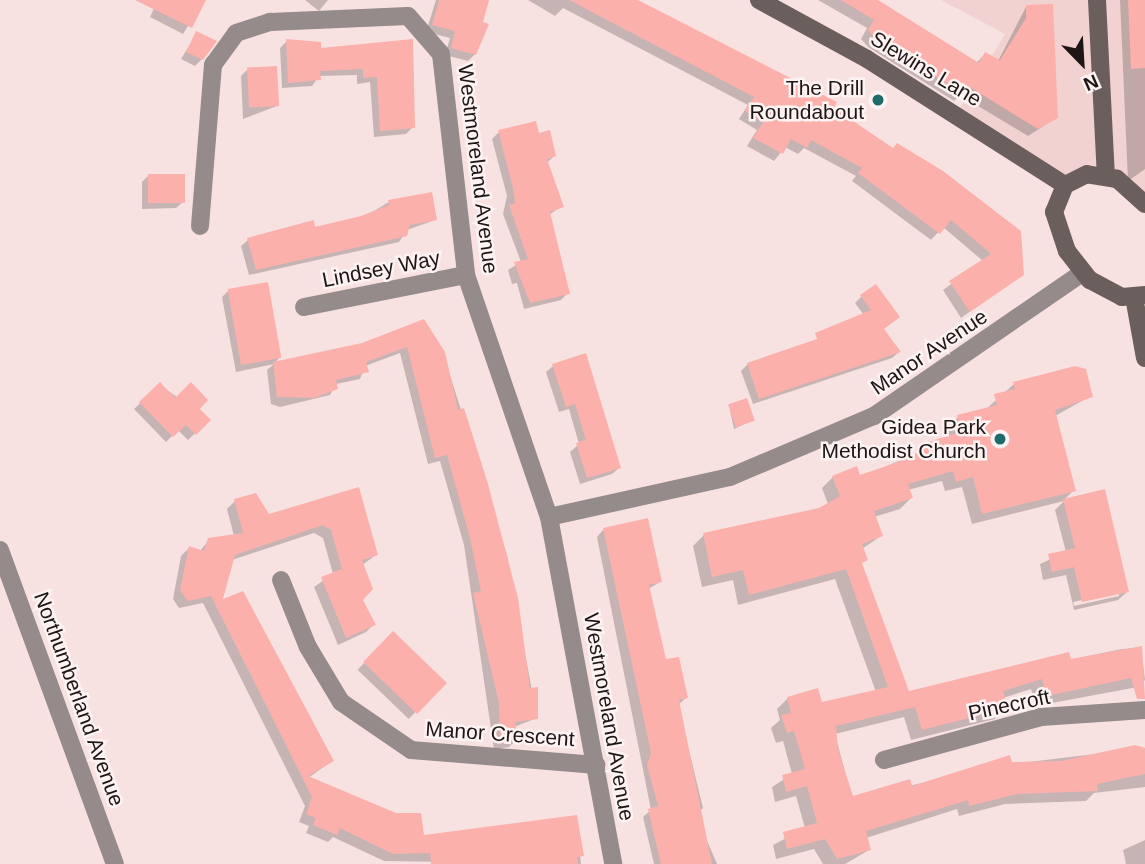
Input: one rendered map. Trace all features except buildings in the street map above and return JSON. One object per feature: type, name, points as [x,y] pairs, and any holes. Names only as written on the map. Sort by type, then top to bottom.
[{"type":"street","name":"Slewins Lane","points":[[759,0],[867,59],[1065,185]]},
{"type":"street","points":[[1097,0],[1106,175]]},
{"type":"street","name":"Westmoreland Avenue","points":[[200,226],[213,65],[236,33],[270,22],[408,16],[441,54],[466,275],[549,517],[613,864]]},
{"type":"street","points":[[1145,204],[1106,175],[1087,174],[1065,185],[1055,222],[1082,273],[1100,289],[1140,296],[1145,358]]},
{"type":"street","name":"Manor Avenue","points":[[549,517],[730,477],[874,416],[1082,273]]},
{"type":"street","name":"Lindsey Way","points":[[304,307],[466,275]]},
{"type":"street","name":"Northumberland Avenue","points":[[0,550],[115,864]]},
{"type":"street","name":"Manor Crescent","points":[[281,580],[308,647],[341,702],[411,750],[596,765]]},
{"type":"street","name":"Pinecroft","points":[[884,760],[1041,717],[1145,710]]},
{"type":"shaded area","points":[[941,0],[1145,0],[1145,206],[1106,175],[1065,185],[957,113],[1005,34]]},
{"type":"place","name":"The Drill Roundabout","points":[[878,100]]},
{"type":"place","name":"Gidea Park Methodist Church","points":[[1000,439]]}]
